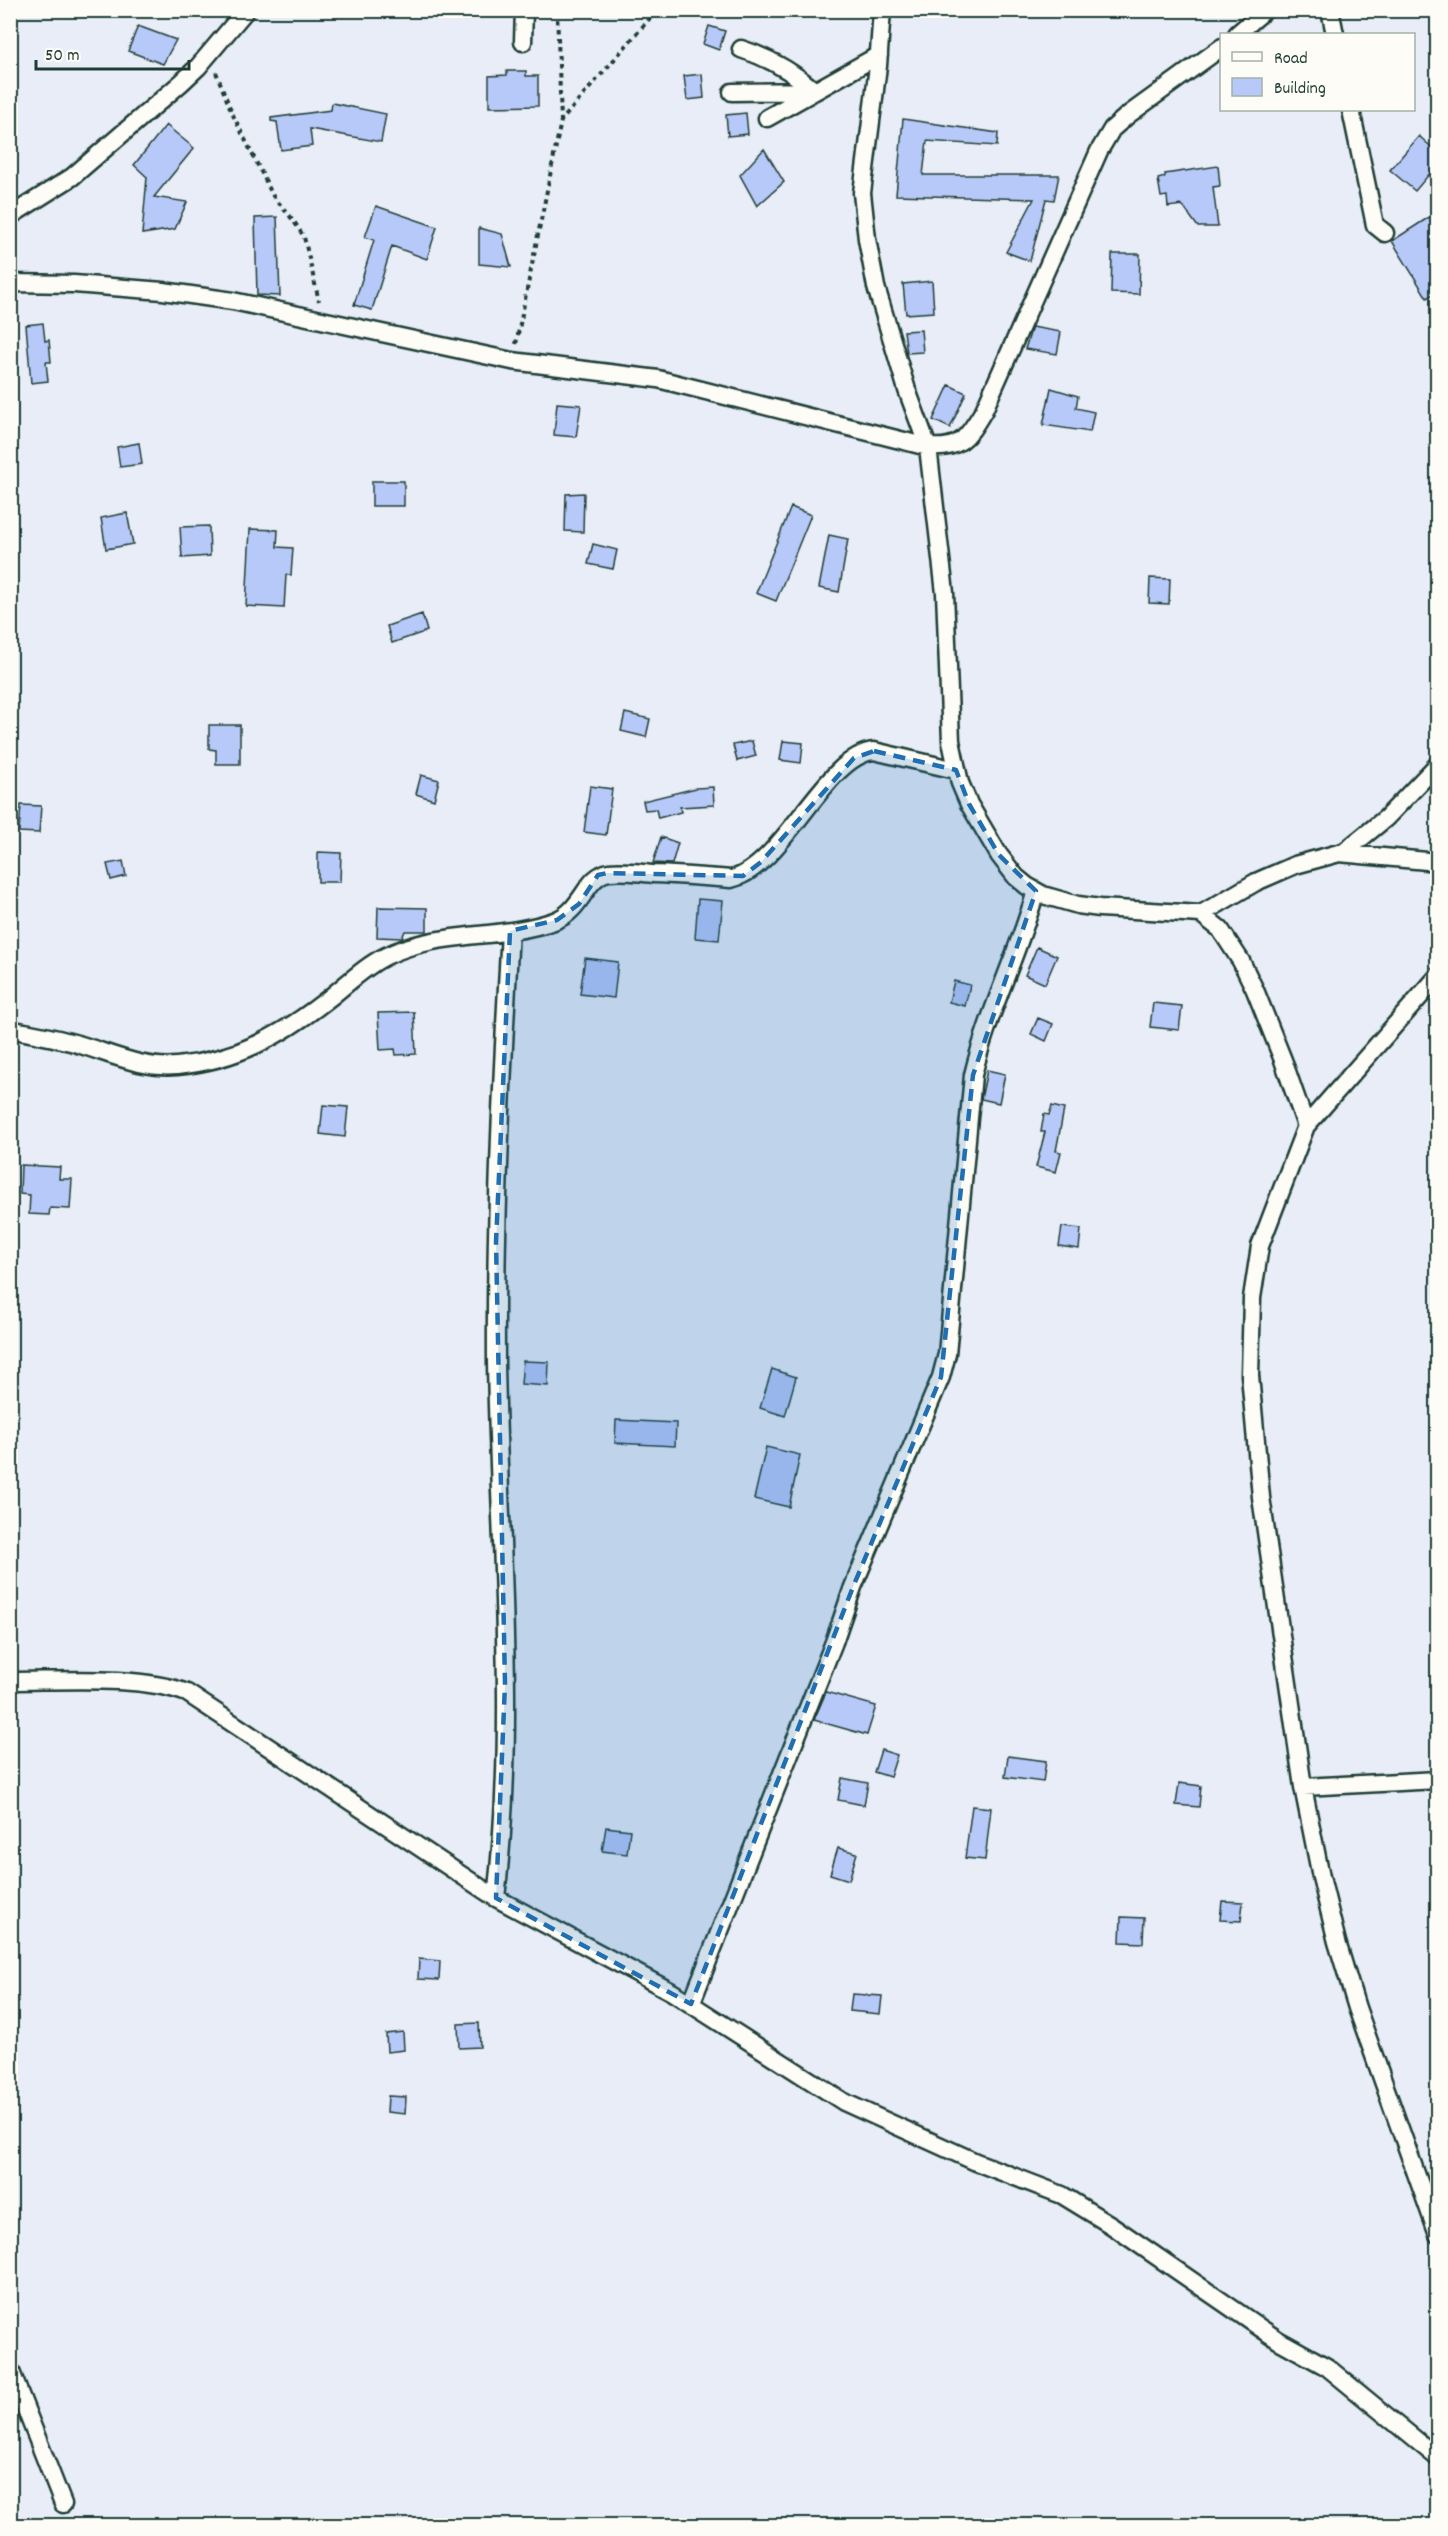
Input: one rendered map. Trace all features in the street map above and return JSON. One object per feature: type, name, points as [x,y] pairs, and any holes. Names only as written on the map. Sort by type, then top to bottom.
[{"type":"street","points":[[10,216],[72,177],[181,83],[246,10]]},
{"type":"street","points":[[523,42],[524,10]]},
{"type":"street","points":[[882,10],[879,55],[862,193],[867,239],[876,287],[907,390],[928,447],[945,593],[951,741],[956,770],[969,804],[999,855],[1016,877],[1036,891],[1078,905],[1201,914],[1220,928],[1242,961],[1271,1028],[1306,1126]]},
{"type":"street","points":[[1238,33],[1265,10]]},
{"type":"street","points":[[1330,10],[1335,33]]},
{"type":"street","points":[[10,283],[74,284],[197,295],[512,361],[658,379],[928,447],[945,449],[959,443],[970,433],[984,410],[1076,201],[1112,129],[1220,48]]},
{"type":"street","points":[[741,50],[765,56],[794,73],[815,91]]},
{"type":"street","points":[[767,118],[879,55]]},
{"type":"street","points":[[732,92],[815,91]]},
{"type":"street","points":[[1351,111],[1375,225],[1385,233]]},
{"type":"street","points":[[10,1029],[79,1044],[132,1063],[151,1066],[200,1063],[246,1051],[318,1007],[385,956],[413,946],[444,939],[510,931],[557,920],[579,904],[591,882],[598,875],[607,873],[731,879],[743,876],[761,862],[838,773],[864,752],[874,751],[956,770]]},
{"type":"street","points":[[1344,852],[1386,818],[1437,764]]},
{"type":"street","points":[[1201,914],[1256,882],[1319,857],[1344,852],[1437,862]]},
{"type":"street","points":[[692,2004],[834,1642],[853,1587],[941,1377],[947,1354],[973,1076],[981,1041],[1014,960],[1036,891]]},
{"type":"street","points":[[496,1898],[504,1785],[505,1684],[497,1407],[496,1242],[510,931]]},
{"type":"street","points":[[1437,976],[1306,1126],[1260,1246],[1252,1298],[1250,1375],[1261,1497],[1303,1787],[1321,1877],[1347,1977],[1437,2235]]},
{"type":"street","points":[[10,1681],[133,1682],[173,1688],[187,1693],[496,1898],[692,2004],[806,2080],[844,2102],[976,2162],[1062,2195],[1111,2225],[1278,2340],[1327,2367],[1437,2458]]},
{"type":"street","points":[[1303,1787],[1437,1780]]},
{"type":"street","points":[[10,2369],[63,2504]]},
{"type":"path","points":[[512,361],[561,121],[557,10]]},
{"type":"path","points":[[561,121],[657,10]]},
{"type":"path","points":[[208,55],[258,169],[273,196],[304,237],[325,320]]},
{"type":"highlighted area","points":[[874,751],[956,770],[969,804],[999,855],[1036,891],[973,1075],[941,1377],[853,1587],[691,2004],[496,1898],[505,1684],[496,1242],[510,931],[557,920],[579,904],[598,875],[607,873],[743,876],[761,862],[854,758]]},
{"type":"building","points":[[138,26],[176,40],[163,64],[128,51]]},
{"type":"building","points":[[709,26],[725,31],[719,50],[703,44]]},
{"type":"building","points":[[507,71],[526,71],[526,76],[538,76],[538,106],[489,107],[489,76],[507,75]]},
{"type":"building","points":[[702,74],[704,98],[687,100],[684,76]]},
{"type":"building","points":[[332,103],[386,114],[381,142],[310,129],[312,146],[281,150],[277,122],[271,121],[271,118],[331,110]]},
{"type":"building","points":[[746,113],[748,134],[728,136],[726,115]]},
{"type":"building","points":[[903,119],[998,133],[997,146],[927,141],[923,175],[1059,175],[1054,200],[1046,199],[1030,261],[1006,252],[1034,199],[896,195]]},
{"type":"building","points":[[166,125],[194,148],[154,197],[187,202],[175,229],[142,234],[147,177],[134,165]]},
{"type":"building","points":[[1419,136],[1437,152],[1437,165],[1415,191],[1390,170]]},
{"type":"building","points":[[764,149],[784,182],[757,206],[740,175]]},
{"type":"building","points":[[1218,166],[1220,186],[1213,187],[1218,227],[1198,227],[1182,205],[1168,207],[1167,196],[1161,197],[1158,179],[1165,177],[1165,174]]},
{"type":"building","points":[[376,206],[437,227],[427,259],[392,246],[372,310],[354,305],[374,240],[365,237]]},
{"type":"building","points":[[1437,212],[1437,291],[1427,298],[1392,241]]},
{"type":"building","points":[[277,217],[280,296],[257,295],[255,218]]},
{"type":"building","points":[[479,228],[502,234],[511,267],[479,264]]},
{"type":"building","points":[[1112,254],[1140,254],[1139,294],[1111,293]]},
{"type":"building","points":[[932,281],[934,312],[906,314],[903,284]]},
{"type":"building","points":[[43,323],[45,341],[49,340],[51,362],[46,362],[48,381],[31,383],[26,325]]},
{"type":"building","points":[[1032,327],[1061,332],[1057,354],[1025,349]]},
{"type":"building","points":[[921,330],[923,352],[907,353],[904,331]]},
{"type":"building","points":[[949,385],[966,393],[950,428],[933,420]]},
{"type":"building","points":[[1051,388],[1078,396],[1076,408],[1094,412],[1090,432],[1043,425]]},
{"type":"building","points":[[557,403],[581,405],[576,437],[554,435]]},
{"type":"building","points":[[139,443],[142,464],[120,467],[117,447]]},
{"type":"building","points":[[372,481],[404,481],[404,506],[372,506]]},
{"type":"building","points":[[584,493],[583,532],[565,531],[566,494]]},
{"type":"building","points":[[791,507],[811,515],[776,601],[756,593]]},
{"type":"building","points":[[127,513],[133,544],[106,549],[101,518]]},
{"type":"building","points":[[209,526],[210,556],[182,558],[180,527]]},
{"type":"building","points":[[250,529],[278,530],[277,547],[293,548],[291,575],[286,575],[284,608],[246,606]]},
{"type":"building","points":[[829,535],[848,539],[839,592],[819,588]]},
{"type":"building","points":[[593,544],[617,550],[613,569],[588,564]]},
{"type":"building","points":[[1150,578],[1170,579],[1169,604],[1149,603]]},
{"type":"building","points":[[422,614],[427,631],[392,643],[387,626]]},
{"type":"building","points":[[625,713],[650,719],[646,737],[621,731]]},
{"type":"building","points":[[209,725],[240,725],[240,764],[216,764],[216,750],[209,749]]},
{"type":"building","points":[[752,741],[756,756],[737,761],[733,745]]},
{"type":"building","points":[[783,741],[803,743],[801,763],[780,760]]},
{"type":"building","points":[[421,775],[439,780],[434,800],[416,794]]},
{"type":"building","points":[[590,786],[612,789],[606,835],[584,832]]},
{"type":"building","points":[[713,787],[714,805],[680,807],[681,812],[658,818],[656,809],[645,810],[643,801],[696,788]]},
{"type":"building","points":[[21,805],[41,806],[39,833],[19,832]]},
{"type":"building","points":[[661,837],[678,843],[672,864],[653,863]]},
{"type":"building","points":[[318,852],[341,853],[340,882],[318,882]]},
{"type":"building","points":[[123,861],[126,876],[111,880],[107,864]]},
{"type":"building","points":[[698,899],[723,901],[719,940],[695,938]]},
{"type":"building","points":[[378,907],[427,908],[427,931],[405,931],[402,938],[377,937]]},
{"type":"building","points":[[1037,947],[1057,956],[1045,984],[1025,975]]},
{"type":"building","points":[[585,958],[618,962],[614,998],[580,994]]},
{"type":"building","points":[[954,981],[970,985],[965,1006],[949,1002]]},
{"type":"building","points":[[1153,1003],[1182,1006],[1179,1030],[1150,1027]]},
{"type":"building","points":[[414,1012],[416,1054],[396,1055],[395,1049],[380,1050],[378,1013]]},
{"type":"building","points":[[1038,1018],[1053,1024],[1046,1041],[1031,1034]]},
{"type":"building","points":[[987,1070],[1005,1074],[999,1103],[981,1099]]},
{"type":"building","points":[[323,1105],[348,1107],[345,1137],[320,1134]]},
{"type":"building","points":[[1052,1106],[1064,1109],[1056,1151],[1061,1152],[1056,1172],[1036,1167],[1045,1132],[1041,1132],[1044,1114],[1049,1115]]},
{"type":"building","points":[[21,1165],[60,1167],[59,1179],[72,1179],[70,1209],[50,1208],[49,1215],[29,1214],[30,1195],[20,1194]]},
{"type":"building","points":[[1062,1227],[1081,1229],[1079,1249],[1059,1246]]},
{"type":"building","points":[[523,1361],[549,1362],[548,1386],[521,1384]]},
{"type":"building","points":[[772,1369],[796,1377],[785,1416],[760,1408]]},
{"type":"building","points":[[616,1420],[676,1423],[675,1446],[615,1443]]},
{"type":"building","points":[[766,1447],[800,1455],[789,1507],[754,1499]]},
{"type":"building","points":[[826,1692],[876,1706],[867,1735],[814,1720]]},
{"type":"building","points":[[881,1750],[897,1755],[890,1777],[874,1772]]},
{"type":"building","points":[[1008,1756],[1046,1761],[1043,1782],[1005,1777]]},
{"type":"building","points":[[842,1778],[868,1783],[864,1805],[838,1800]]},
{"type":"building","points":[[1179,1783],[1201,1786],[1199,1807],[1176,1805]]},
{"type":"building","points":[[972,1806],[991,1808],[985,1860],[965,1858]]},
{"type":"building","points":[[606,1827],[630,1830],[627,1854],[602,1851]]},
{"type":"building","points":[[838,1848],[857,1853],[849,1880],[830,1874]]},
{"type":"building","points":[[1222,1901],[1243,1902],[1241,1921],[1220,1920]]},
{"type":"building","points":[[1121,1917],[1144,1918],[1143,1943],[1120,1942]]},
{"type":"building","points":[[419,1959],[440,1961],[439,1980],[418,1979]]},
{"type":"building","points":[[852,1994],[882,1996],[880,2014],[850,2011]]},
{"type":"building","points":[[479,2023],[480,2047],[459,2048],[458,2024]]},
{"type":"building","points":[[403,2032],[404,2050],[387,2052],[386,2034]]},
{"type":"building","points":[[388,2096],[406,2097],[405,2114],[387,2112]]}]
